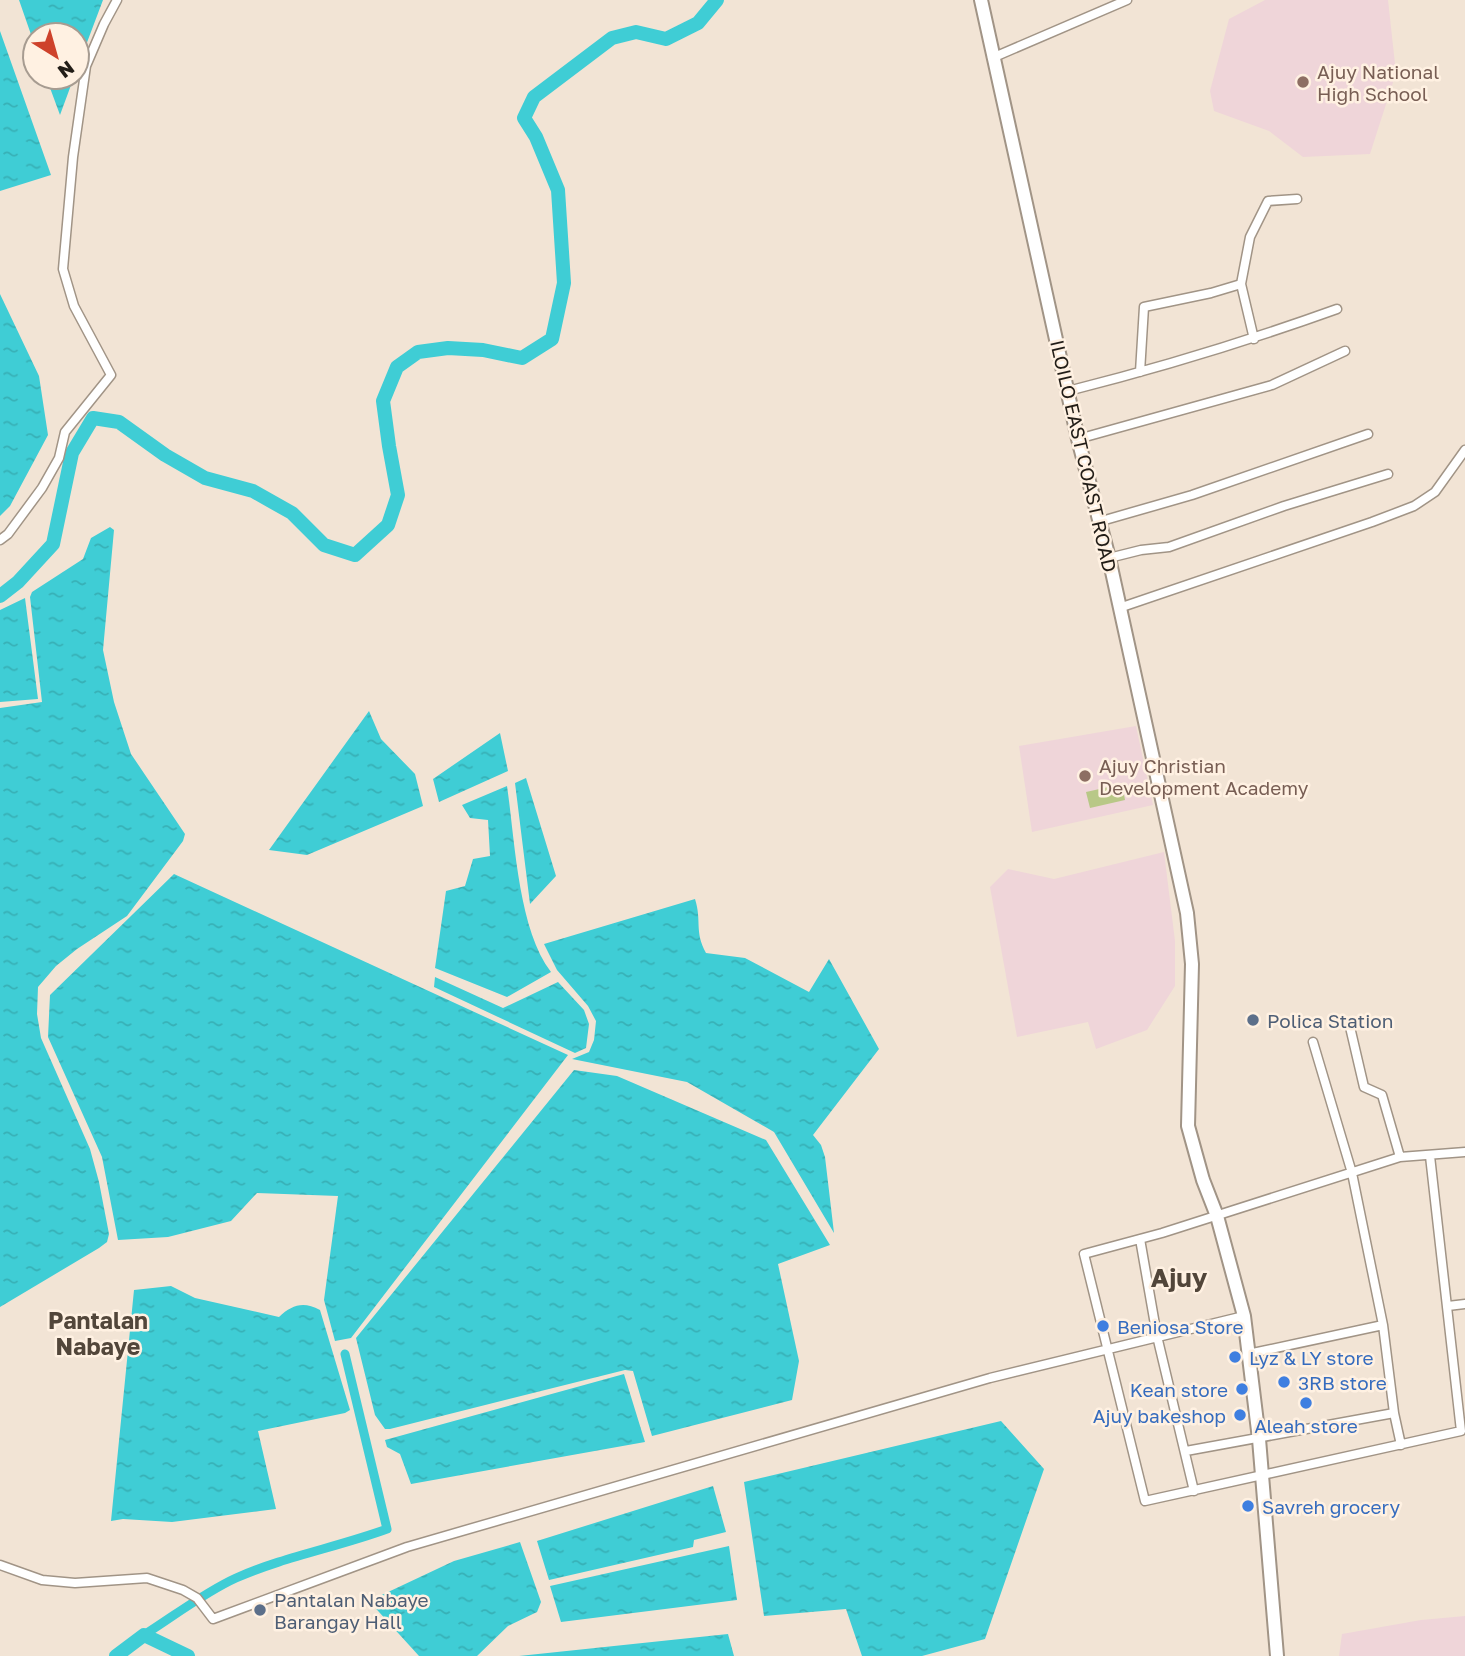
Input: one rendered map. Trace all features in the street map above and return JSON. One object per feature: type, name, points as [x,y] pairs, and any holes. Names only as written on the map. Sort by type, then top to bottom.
[{"type":"main road","name":"ILOILO EAST COAST ROAD","points":[[981,0],[1078,439],[1109,558],[1188,913],[1192,964],[1188,1126],[1203,1180],[1217,1216],[1244,1316],[1259,1440],[1277,1656]]},
{"type":"street","points":[[0,540],[8,534],[42,488],[59,457],[65,432],[111,375],[74,306],[63,269],[73,157],[86,66],[117,0]]},
{"type":"street","points":[[992,58],[1127,0]]},
{"type":"street","points":[[1254,339],[1241,284],[1250,237],[1268,201],[1297,199]]},
{"type":"street","points":[[1140,372],[1144,307],[1241,284]]},
{"type":"street","points":[[1068,391],[1254,339],[1337,309]]},
{"type":"street","points":[[1078,439],[1272,385],[1345,351]]},
{"type":"street","points":[[1098,522],[1181,499],[1368,434]]},
{"type":"street","points":[[1118,608],[1414,506],[1435,492],[1465,450]]},
{"type":"street","points":[[1109,558],[1169,547],[1284,506],[1388,474]]},
{"type":"street","points":[[1350,1027],[1364,1087],[1382,1095],[1400,1157]]},
{"type":"street","points":[[1313,1042],[1352,1173],[1383,1325],[1394,1413],[1401,1444]]},
{"type":"street","points":[[1430,1156],[1461,1431],[1145,1501],[1084,1254],[1217,1216],[1400,1157],[1465,1152]]},
{"type":"street","points":[[1140,1239],[1157,1336],[1194,1491]]},
{"type":"street","points":[[1448,1306],[1465,1304]]},
{"type":"street","points":[[0,1565],[42,1580],[75,1583],[148,1578],[183,1590],[197,1598],[213,1619],[407,1547],[977,1382],[1244,1316]]},
{"type":"street","points":[[1248,1354],[1383,1325]]},
{"type":"street","points":[[1186,1451],[1259,1440],[1394,1413]]},
{"type":"shaded area","name":"Ajuy National High School","points":[[1265,0],[1388,0],[1396,73],[1370,154],[1303,157],[1269,131],[1214,111],[1210,91],[1229,19]]},
{"type":"shaded area","name":"Ajuy Christian Development Academy","points":[[1136,726],[1153,805],[1032,832],[1019,746]]},
{"type":"shaded area","points":[[1164,852],[1175,941],[1175,986],[1147,1030],[1096,1049],[1088,1022],[1017,1037],[990,887],[1008,869],[1054,879]]},
{"type":"shaded area","points":[[1465,1616],[1465,1656],[1339,1656],[1342,1634],[1421,1620]]},
{"type":"green space","points":[[1122,784],[1125,800],[1090,808],[1086,792]]},
{"type":"water","points":[[19,0],[103,0],[91,32],[91,21],[26,21]]},
{"type":"water","points":[[0,31],[51,175],[0,191]]},
{"type":"water","points":[[51,91],[69,91],[60,115]]},
{"type":"water","points":[[0,294],[39,376],[48,435],[10,506],[0,516]]},
{"type":"water","points":[[110,527],[114,530],[103,650],[114,702],[131,754],[185,834],[183,841],[127,916],[77,949],[56,966],[38,987],[37,1014],[41,1038],[90,1149],[109,1234],[107,1242],[99,1248],[0,1307],[0,708],[42,702],[30,597],[32,592],[83,559],[91,538]]},
{"type":"water","points":[[25,598],[38,699],[0,702],[0,610]]},
{"type":"water","points":[[369,711],[381,739],[415,774],[423,806],[307,855],[269,850]]},
{"type":"water","points":[[500,733],[508,771],[439,802],[433,779]]},
{"type":"water","points":[[526,778],[556,876],[530,904],[515,783]]},
{"type":"water","points":[[507,786],[525,908],[531,932],[551,972],[507,997],[435,968],[446,891],[465,886],[473,859],[490,856],[488,820],[470,818],[462,805]]},
{"type":"water","points":[[174,874],[568,1055],[351,1338],[335,1341],[324,1300],[338,1196],[257,1193],[231,1221],[168,1237],[118,1240],[102,1157],[48,1037],[50,995]]},
{"type":"water","points":[[695,899],[700,938],[706,953],[745,958],[809,992],[829,959],[879,1049],[813,1135],[821,1145],[825,1157],[834,1233],[774,1132],[687,1082],[572,1059],[589,1052],[594,1040],[596,1021],[588,1006],[557,970],[544,944]]},
{"type":"water","points":[[435,977],[503,1008],[558,982],[584,1010],[589,1024],[586,1048],[575,1053],[434,987]]},
{"type":"water","points":[[574,1070],[617,1076],[766,1140],[830,1245],[778,1264],[799,1361],[792,1400],[652,1436],[633,1371],[625,1370],[385,1429],[375,1415],[356,1338]]},
{"type":"water","points":[[171,1286],[195,1298],[279,1317],[298,1306],[320,1310],[350,1410],[258,1431],[276,1509],[172,1522],[123,1519],[111,1521],[134,1290]]},
{"type":"water","points":[[624,1374],[645,1442],[411,1484],[400,1454],[387,1447],[385,1440]]},
{"type":"water","points":[[1001,1421],[1044,1469],[985,1639],[922,1656],[862,1656],[846,1609],[764,1616],[744,1482]]},
{"type":"water","points":[[713,1486],[726,1532],[694,1540],[693,1547],[549,1580],[537,1541]]},
{"type":"water","points":[[520,1542],[541,1602],[537,1612],[508,1626],[477,1656],[419,1656],[369,1601],[454,1561]]},
{"type":"water","points":[[729,1546],[737,1600],[561,1622],[550,1586]]},
{"type":"water","points":[[728,1634],[734,1656],[519,1656]]},
{"type":"waterway","points":[[0,596],[18,582],[53,544],[72,453],[93,418],[119,422],[165,455],[205,478],[253,491],[292,513],[324,545],[355,555],[388,525],[398,495],[383,401],[397,367],[418,352],[448,348],[483,350],[522,358],[552,339],[564,283],[558,190],[536,137],[524,118],[534,97],[612,38],[636,32],[666,39],[698,23],[717,0]]},
{"type":"waterway","points":[[144,1635],[201,1597],[236,1578],[387,1529],[345,1354]]},
{"type":"waterway","points":[[116,1656],[144,1635],[188,1656]]},
{"type":"place","name":"Ajuy National High School","points":[[1303,82]]},
{"type":"place","name":"Ajuy Christian Development Academy","points":[[1085,776]]},
{"type":"place","name":"Polica Station","points":[[1253,1020]]},
{"type":"place","name":"Beniosa Store","points":[[1103,1326]]},
{"type":"place","name":"Lyz & LY store","points":[[1235,1357]]},
{"type":"place","name":"3RB store","points":[[1284,1382]]},
{"type":"place","name":"Kean store","points":[[1242,1389]]},
{"type":"place","name":"Aleah store","points":[[1306,1403]]},
{"type":"place","name":"Ajuy bakeshop","points":[[1240,1415]]},
{"type":"place","name":"Savreh grocery","points":[[1248,1506]]},
{"type":"place","name":"Pantalan Nabaye Barangay Hall","points":[[260,1610]]},
{"type":"district","name":"Ajuy","points":[[1179,1277]]},
{"type":"district","name":"Pantalan Nabaye","points":[[98,1333]]}]
